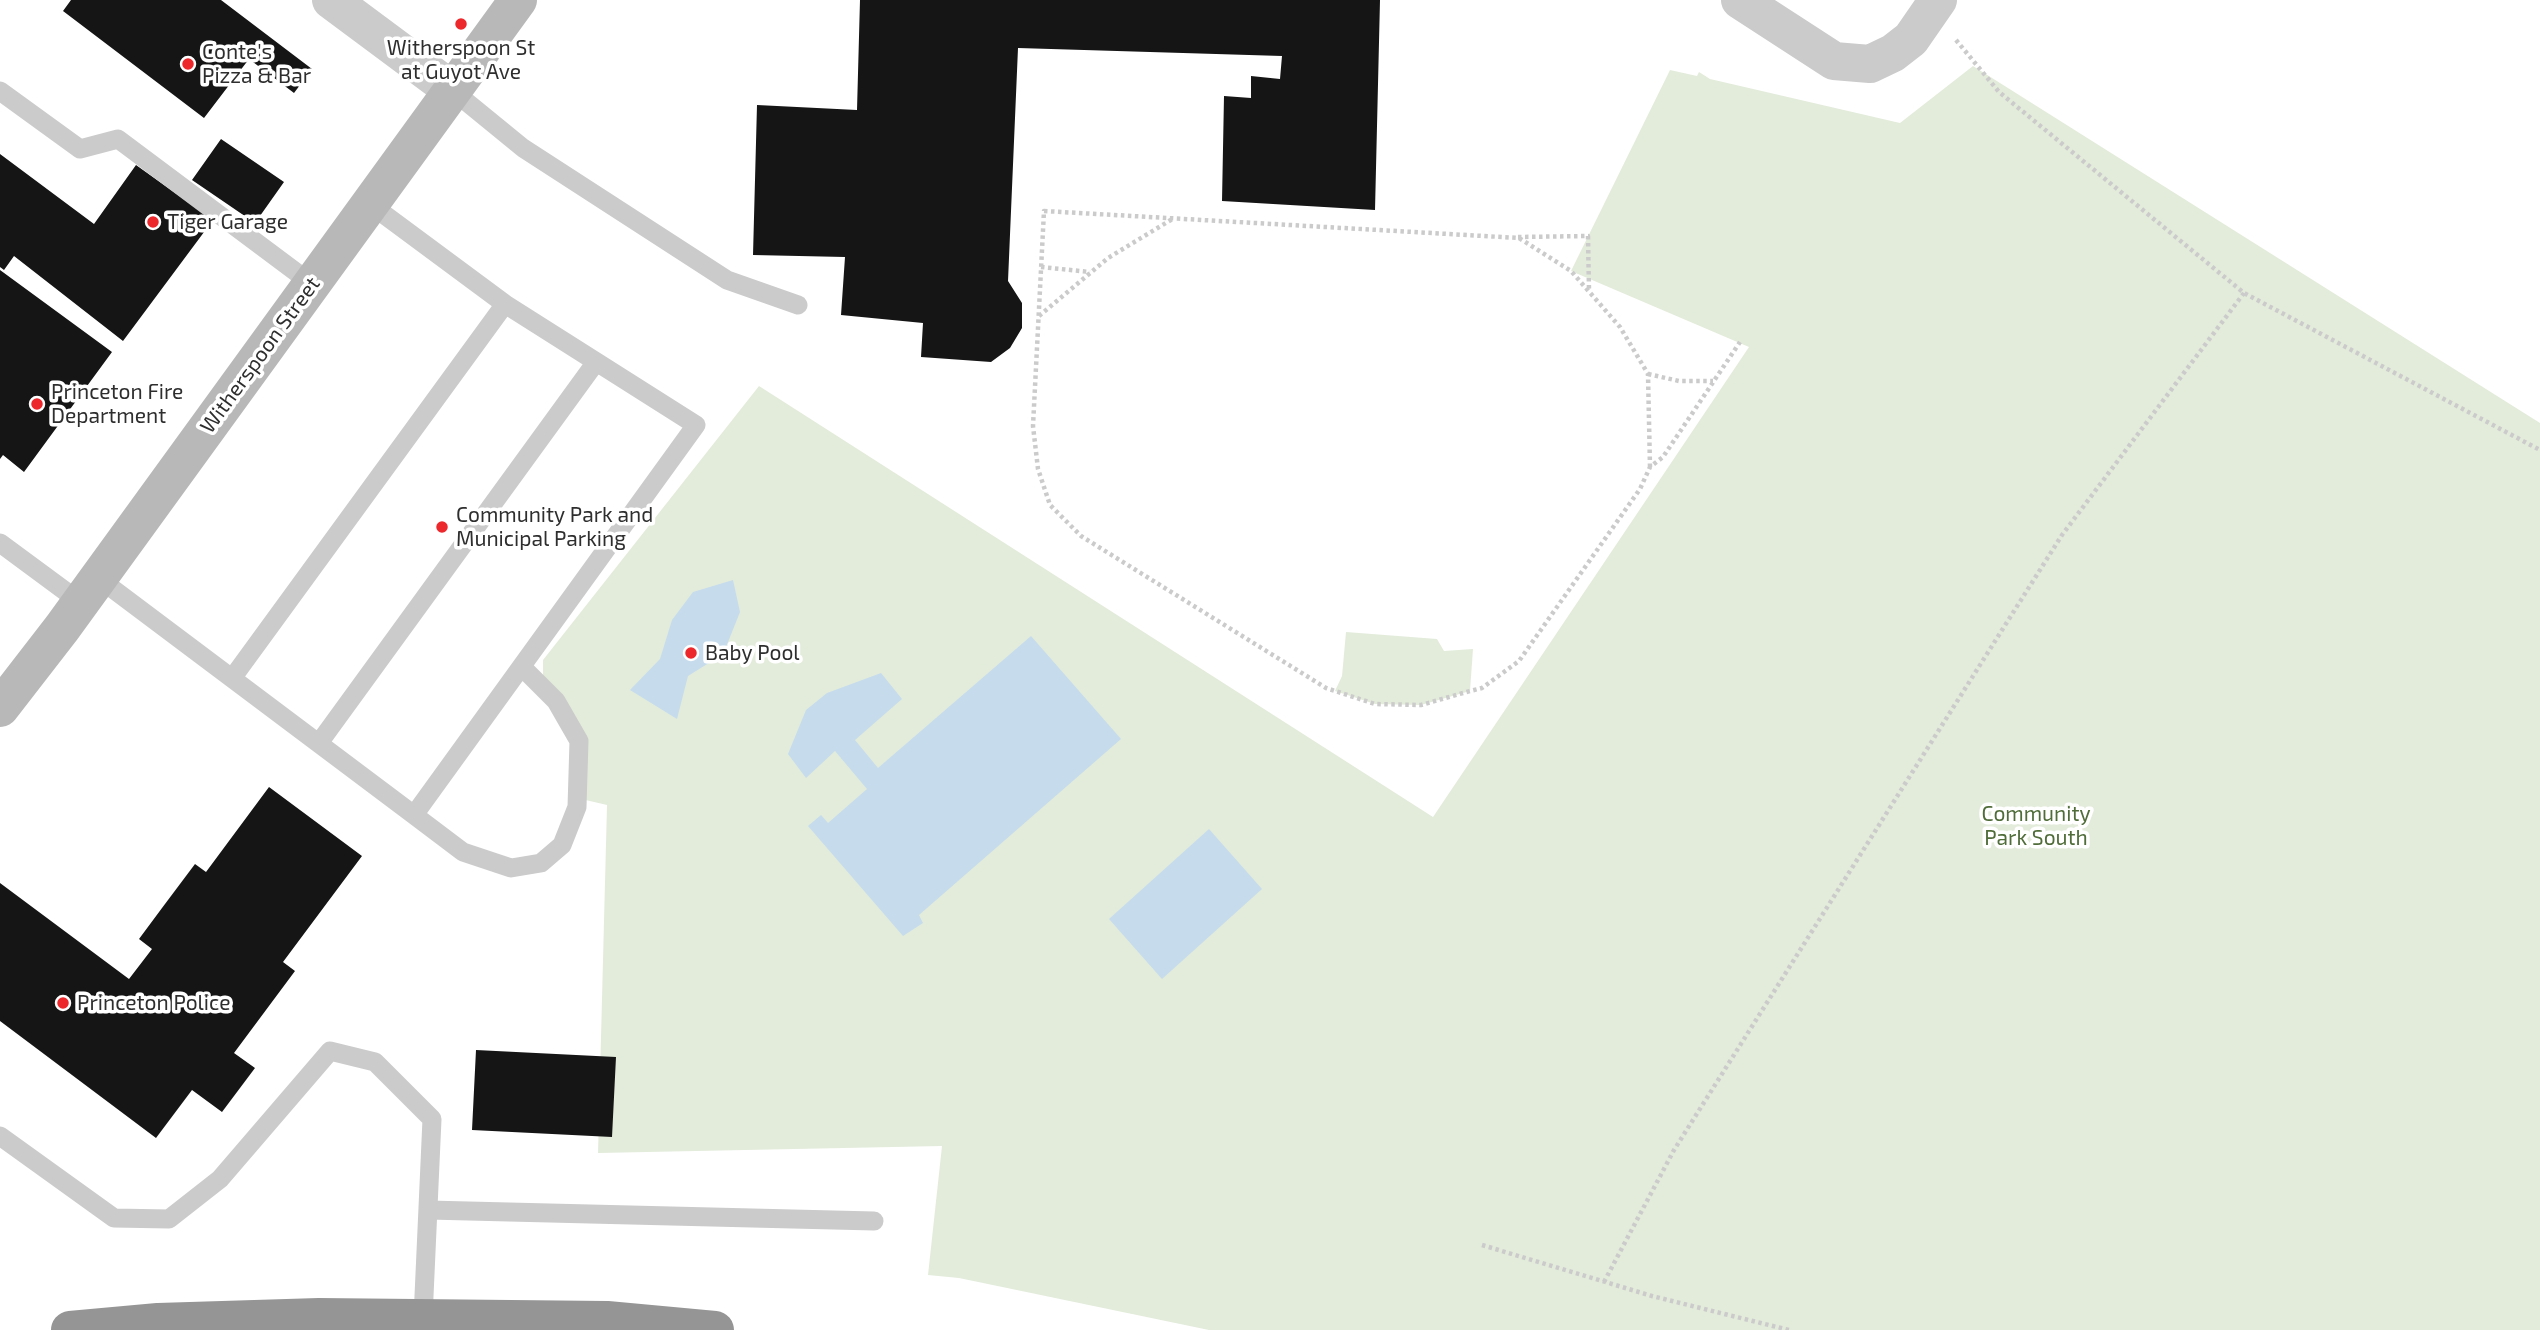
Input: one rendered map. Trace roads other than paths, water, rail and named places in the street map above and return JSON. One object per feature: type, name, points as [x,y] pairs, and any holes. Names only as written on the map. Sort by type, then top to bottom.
[{"type":"highway","points":[[70,1330],[171,1322],[319,1317],[607,1320],[715,1330]]},
{"type":"street","points":[[331,0],[452,90]]},
{"type":"street","name":"Witherspoon Street","points":[[0,708],[518,0]]},
{"type":"street","points":[[1740,0],[1834,61],[1870,64],[1894,53],[1911,39],[1935,4]]},
{"type":"lane","points":[[452,90],[523,148],[727,279],[798,305]]},
{"type":"lane","points":[[0,91],[80,149],[118,139],[312,284]]},
{"type":"lane","points":[[370,204],[505,304],[696,425],[414,815]]},
{"type":"lane","points":[[233,677],[505,304]]},
{"type":"lane","points":[[319,743],[597,362]]},
{"type":"lane","points":[[0,543],[88,589],[233,677],[463,852],[511,868],[541,863],[562,845],[577,807],[579,741],[556,701],[522,667]]},
{"type":"lane","points":[[0,1136],[114,1218],[169,1219],[220,1179],[330,1051],[376,1062],[432,1119],[423,1318]]},
{"type":"lane","points":[[428,1210],[874,1221]]},
{"type":"water","name":"Baby Pool","points":[[733,580],[740,612],[726,647],[712,661],[688,676],[677,719],[630,690],[660,659],[672,620],[693,592]]},
{"type":"water","points":[[1031,636],[1121,739],[919,915],[923,923],[903,936],[808,826],[821,815],[828,823],[867,789],[835,751],[806,778],[788,754],[806,710],[827,693],[881,673],[902,699],[855,740],[878,768]]},
{"type":"water","points":[[1209,829],[1262,889],[1162,979],[1109,919]]},
{"type":"place","name":"Witherspoon St at Guyot Ave","points":[[461,24]]},
{"type":"place","name":"Conte's Pizza & Bar","points":[[188,64]]},
{"type":"place","name":"Tiger Garage","points":[[153,222]]},
{"type":"place","name":"Princeton Fire Department","points":[[37,404]]},
{"type":"place","name":"Community Park and Municipal Parking","points":[[442,527]]},
{"type":"place","name":"Baby Pool","points":[[691,653]]},
{"type":"place","name":"Princeton Police","points":[[63,1003]]},
{"type":"park label","name":"Community Park South","points":[[2036,826]]}]
